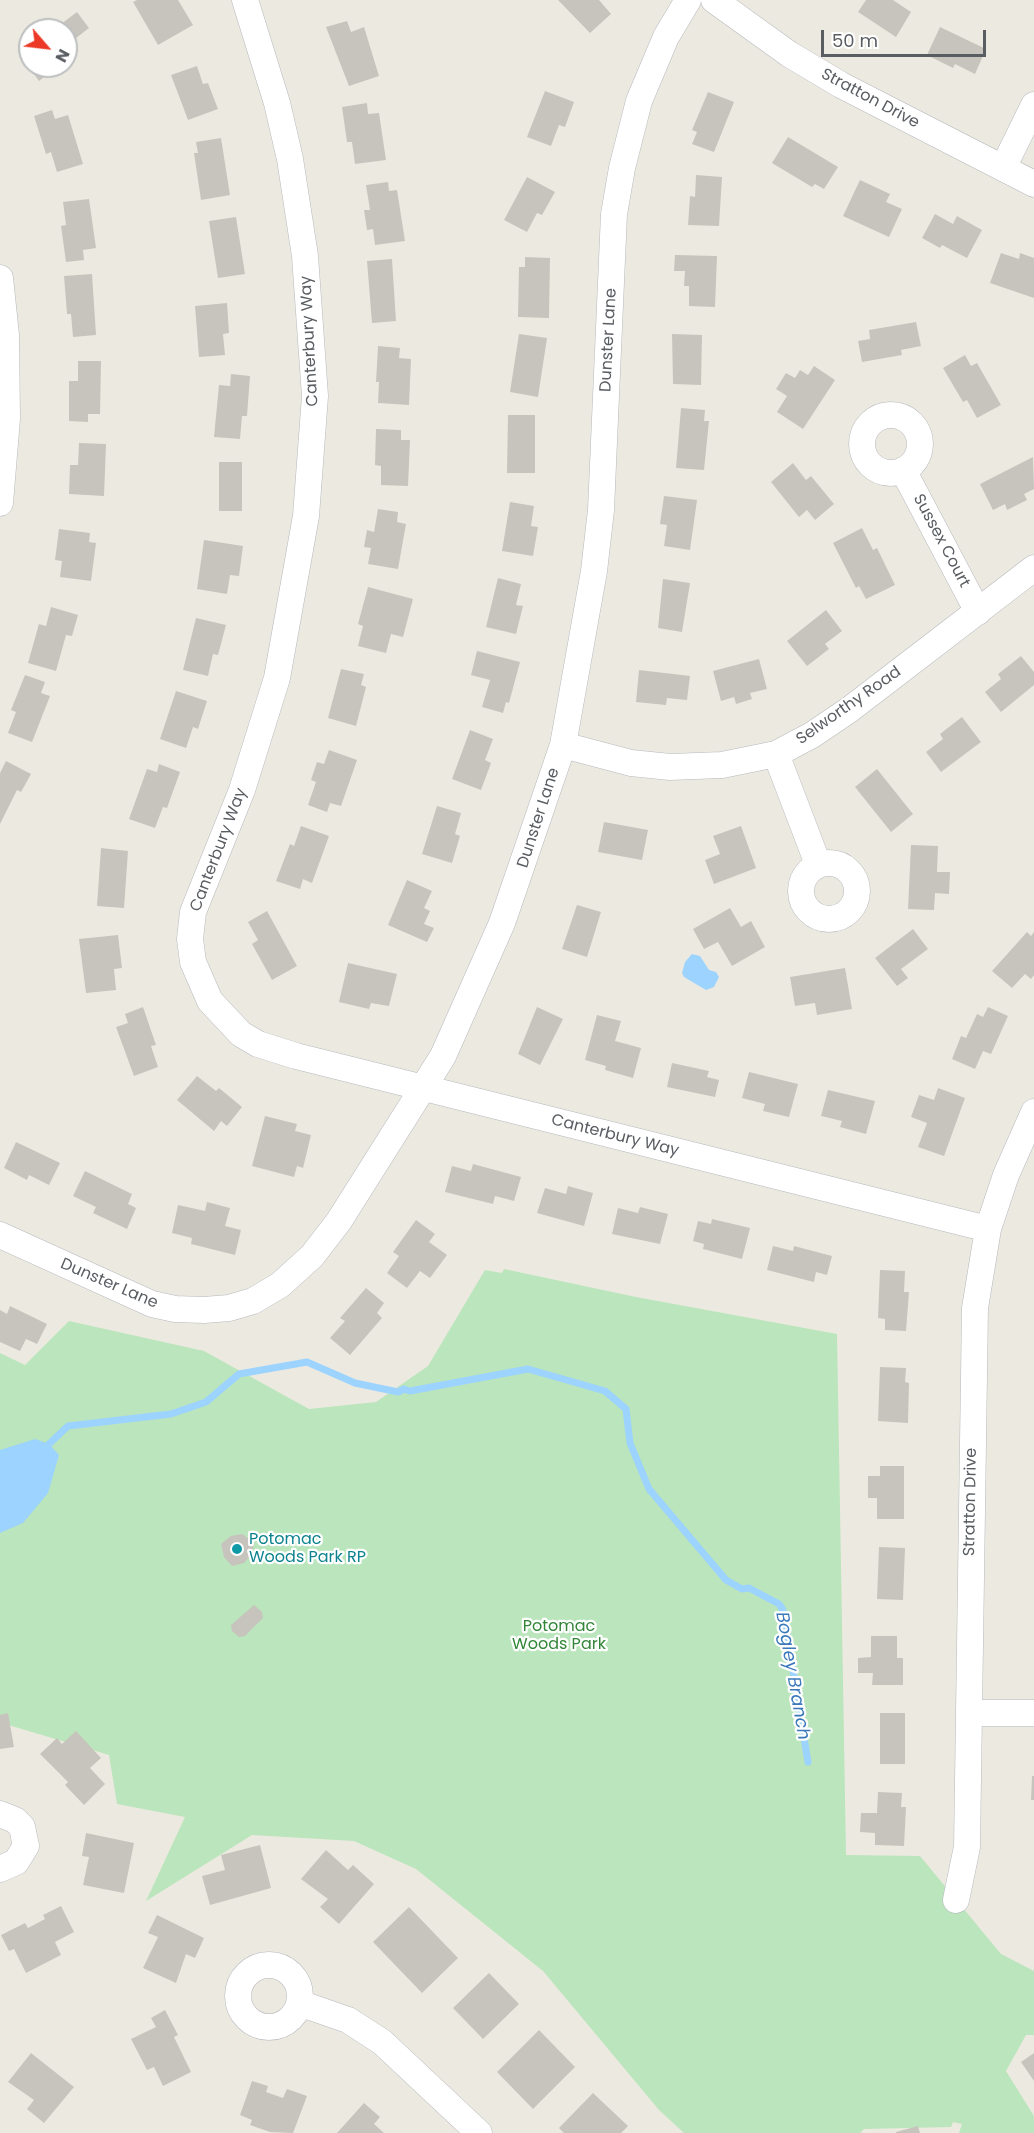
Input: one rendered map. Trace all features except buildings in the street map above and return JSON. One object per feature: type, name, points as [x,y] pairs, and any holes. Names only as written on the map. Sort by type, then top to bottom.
[{"type":"street","name":"Canterbury Way","points":[[244,0],[277,103],[290,159],[305,256],[315,396],[306,516],[277,678],[242,790],[194,912],[190,939],[193,962],[201,986],[220,1014],[242,1034],[258,1044],[384,1080],[422,1087],[988,1229]]},
{"type":"street","name":"Dunster Lane","points":[[0,1235],[152,1304],[176,1309],[204,1310],[229,1308],[253,1300],[280,1285],[312,1256],[339,1221],[443,1056],[502,923],[563,745],[594,571],[601,510],[614,214],[639,101],[666,38],[687,0]]},
{"type":"street","name":"Stratton Drive","points":[[714,0],[789,54],[841,85],[1034,184]]},
{"type":"street","points":[[1003,168],[1034,105]]},
{"type":"street","points":[[0,278],[6,334],[7,419],[0,503]]},
{"type":"street","name":"Sussex Court","points":[[903,470],[978,612]]},
{"type":"street","name":"Selworthy Road","points":[[563,745],[631,763],[670,767],[722,765],[776,754],[812,735],[849,710],[1034,568]]},
{"type":"street","points":[[776,754],[818,864]]},
{"type":"street","name":"Stratton Drive","points":[[957,1900],[967,1847],[973,1343],[980,1271],[988,1229],[1006,1175],[1034,1112]]},
{"type":"street","points":[[969,1713],[1034,1713]]},
{"type":"street","points":[[0,1814],[15,1820],[22,1827],[26,1846],[16,1862],[0,1869]]},
{"type":"street","points":[[299,2003],[348,2020],[382,2042],[479,2133]]},
{"type":"green space","name":"Potomac Woods Park","points":[[504,1269],[636,1297],[837,1334],[846,1855],[920,1856],[1001,1954],[1034,1971],[1034,2035],[1026,2035],[1006,2071],[1034,2116],[1034,2133],[959,2133],[962,2124],[953,2122],[951,2127],[864,2129],[860,2133],[684,2133],[659,2110],[543,1971],[416,1869],[354,1841],[252,1835],[146,1901],[185,1817],[117,1804],[109,1755],[5,1724],[0,1725],[0,1353],[25,1365],[69,1321],[204,1351],[309,1409],[376,1402],[428,1366],[485,1270],[502,1273]]},
{"type":"water","points":[[692,954],[700,956],[709,970],[716,972],[719,977],[714,987],[706,990],[684,977],[682,973],[685,962]]},
{"type":"water","points":[[35,1439],[49,1444],[59,1455],[48,1493],[23,1523],[0,1533],[0,1450]]},
{"type":"waterway","name":"Bogley Branch","points":[[49,1444],[68,1426],[171,1414],[206,1402],[239,1374],[307,1362],[355,1383],[398,1392],[404,1389],[410,1391],[528,1369],[605,1391],[626,1409],[630,1443],[649,1489],[726,1580],[742,1589],[749,1588],[779,1604],[783,1610],[808,1762]]},
{"type":"place","name":"Potomac Woods Park RP","points":[[237,1549]]}]
